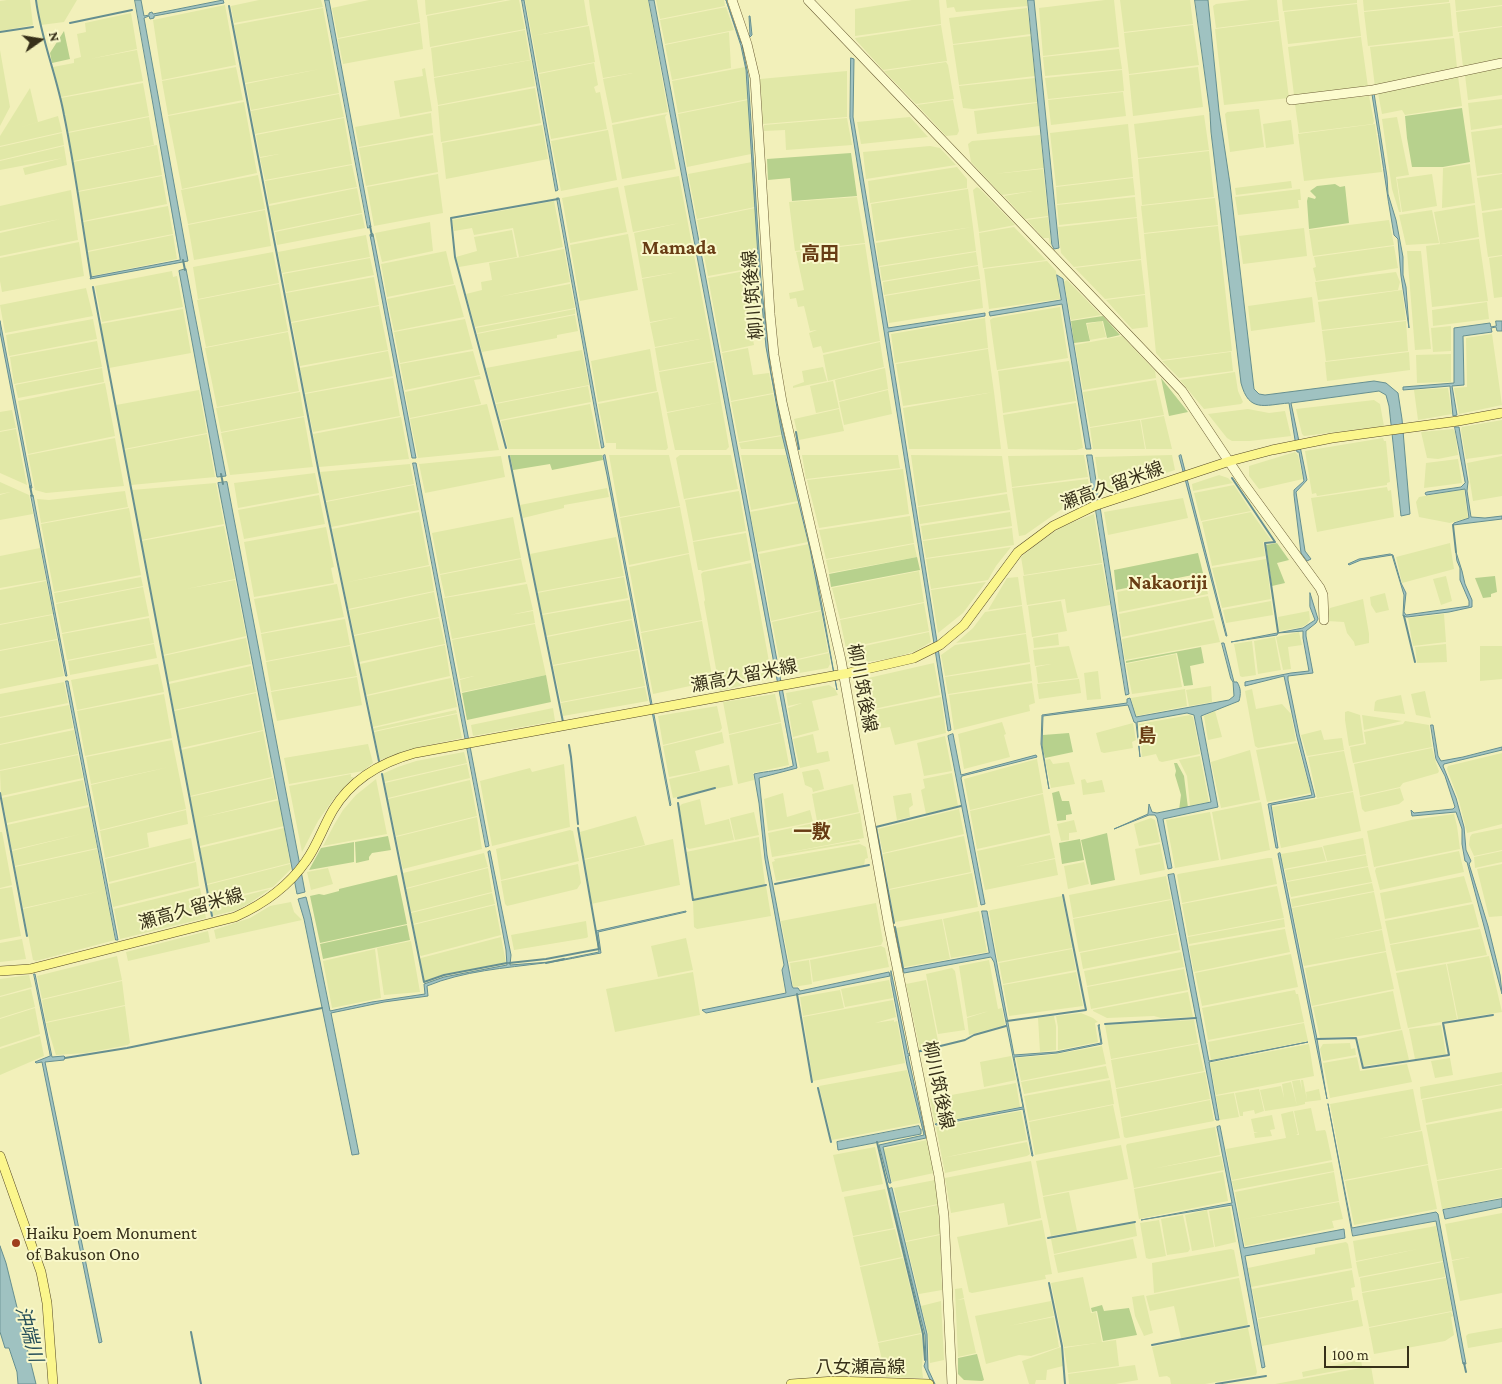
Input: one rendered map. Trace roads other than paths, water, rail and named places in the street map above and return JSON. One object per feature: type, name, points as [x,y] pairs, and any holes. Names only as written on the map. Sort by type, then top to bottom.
[{"type":"main road","name":"柳川筑後線","points":[[732,0],[751,56],[755,78],[770,314],[782,402],[821,568],[837,675],[933,1141],[943,1199],[952,1384]]},
{"type":"main road","points":[[808,0],[1182,390],[1244,484],[1320,588],[1323,595],[1324,620]]},
{"type":"main road","points":[[1292,100],[1373,90],[1502,62]]},
{"type":"main road","name":"瀬高久留米線","points":[[0,971],[30,969],[235,917],[256,908],[277,893],[307,860],[334,808],[349,789],[364,776],[398,758],[415,753],[900,663],[936,648],[964,625],[1018,552],[1053,526],[1097,505],[1230,461],[1304,443],[1502,413]]},
{"type":"main road","points":[[0,1156],[40,1272],[47,1303],[54,1384]]},
{"type":"main road","name":"八女瀬高線","points":[[791,1384],[835,1381],[929,1384]]},
{"type":"water","points":[[135,0],[141,0],[144,16],[152,12],[153,14],[223,0],[224,3],[154,16],[154,18],[150,19],[149,16],[144,18],[188,261],[90,279],[91,277],[180,260]]},
{"type":"water","points":[[325,0],[329,0],[371,227],[368,228]]},
{"type":"water","points":[[522,0],[524,0],[558,190],[556,191]]},
{"type":"water","points":[[649,0],[654,0],[797,768],[759,778],[767,855],[792,986],[800,991],[889,972],[890,976],[706,1013],[702,1010],[786,993],[782,970],[784,965],[765,859],[754,774],[793,766]]},
{"type":"water","points":[[726,0],[741,43],[750,35],[750,16],[752,35],[742,45],[748,75],[761,281],[771,373],[782,427],[810,539],[837,690],[810,549],[782,435],[766,347],[759,272],[746,70],[741,46]]},
{"type":"water","points":[[1028,0],[1034,0],[1059,248],[1054,249],[1052,245]]},
{"type":"water","points":[[1195,0],[1208,0],[1219,111],[1230,184],[1254,389],[1259,394],[1265,395],[1374,381],[1386,383],[1398,393],[1410,514],[1401,516],[1389,406],[1386,395],[1379,391],[1291,403],[1307,480],[1296,492],[1305,551],[1311,559],[1307,561],[1301,553],[1294,495],[1294,490],[1304,481],[1289,403],[1259,405],[1253,403],[1244,393],[1241,383]]},
{"type":"water","points":[[851,58],[854,59],[853,117],[888,328],[985,313],[985,316],[888,332],[951,730],[948,731],[850,118]]},
{"type":"water","points":[[1374,93],[1388,194],[1396,220],[1403,257],[1403,275],[1406,287],[1409,328],[1401,276],[1398,239],[1394,235],[1391,218],[1372,94]]},
{"type":"water","points":[[557,198],[559,198],[604,447],[602,448]]},
{"type":"water","points":[[373,234],[416,458],[412,458],[370,235]]},
{"type":"water","points":[[186,269],[226,476],[217,477],[179,271]]},
{"type":"water","points":[[1057,275],[1063,279],[1091,449],[1086,449],[1062,304],[990,316],[989,312],[1061,300]]},
{"type":"water","points":[[0,321],[32,488],[30,488],[0,332]]},
{"type":"water","points":[[1496,321],[1502,321],[1502,331],[1497,331],[1496,327],[1491,328],[1492,332],[1463,336],[1464,385],[1452,386],[1457,415],[1453,416],[1450,386],[1403,390],[1403,387],[1454,383],[1454,328],[1490,323],[1491,327],[1496,326]]},
{"type":"water","points":[[1455,427],[1459,427],[1468,482],[1467,491],[1471,517],[1502,516],[1502,519],[1453,525],[1469,518],[1465,489],[1426,495],[1425,493],[1427,492],[1461,487],[1465,483]]},
{"type":"water","points":[[605,455],[671,805],[670,806],[603,456]]},
{"type":"water","points":[[1087,455],[1092,455],[1129,694],[1126,695]]},
{"type":"water","points":[[1181,455],[1227,636],[1179,456]]},
{"type":"water","points":[[413,463],[416,463],[489,846],[486,847]]},
{"type":"water","points":[[227,482],[305,892],[297,894],[218,483]]},
{"type":"water","points":[[31,495],[33,495],[67,676],[66,676]]},
{"type":"water","points":[[1456,552],[1465,584],[1472,600],[1472,607],[1407,617],[1403,616],[1404,595],[1392,555],[1348,564],[1359,559],[1390,554],[1393,555],[1406,593],[1404,612],[1406,615],[1469,606],[1469,601],[1460,580],[1460,568]]},
{"type":"water","points":[[1310,593],[1318,619],[1306,631],[1313,673],[1288,676],[1288,680],[1315,797],[1271,805],[1278,848],[1276,848],[1268,804],[1312,795],[1284,676],[1245,686],[1245,682],[1309,671],[1303,631],[1278,633],[1277,635],[1231,642],[1303,628],[1315,620],[1310,607]]},
{"type":"water","points":[[1222,643],[1224,643],[1234,682],[1237,682],[1240,689],[1239,701],[1201,716],[1218,807],[1163,819],[1172,868],[1168,869],[1155,815],[1149,815],[1114,829],[1148,814],[1149,804],[1152,812],[1157,813],[1211,802],[1194,715],[1187,713],[1137,722],[1140,757],[1136,723],[1128,705],[1043,716],[1042,745],[1049,789],[1041,744],[1042,715],[1127,703],[1127,699],[1130,698],[1136,717],[1229,700],[1234,696],[1233,682]]},
{"type":"water","points":[[66,681],[68,681],[118,940],[116,940]]},
{"type":"water","points":[[1431,725],[1433,725],[1438,756],[1441,761],[1502,747],[1502,750],[1444,764],[1443,766],[1456,798],[1464,827],[1466,850],[1471,861],[1469,864],[1488,926],[1500,975],[1502,994],[1467,862],[1465,861],[1462,829],[1456,812],[1412,816],[1411,810],[1414,813],[1453,809],[1455,807],[1445,776],[1436,759]]},
{"type":"water","points":[[953,734],[961,775],[1036,755],[1037,757],[962,776],[961,778],[985,904],[981,905],[948,736]]},
{"type":"water","points":[[490,851],[511,955],[510,965],[550,962],[599,952],[596,931],[686,912],[598,932],[601,953],[558,961],[470,973],[427,986],[428,996],[384,1002],[331,1013],[359,1154],[352,1155],[304,919],[298,899],[306,897],[330,1011],[425,994],[424,984],[444,977],[507,965],[506,950],[488,852]]},
{"type":"water","points":[[1280,853],[1317,1039],[1327,1099],[1278,854]]},
{"type":"water","points":[[1174,874],[1209,1061],[1308,1042],[1209,1062],[1219,1120],[1216,1120],[1168,875]]},
{"type":"water","points":[[982,911],[987,911],[1014,1055],[1056,1052],[1101,1043],[1099,1025],[1102,1044],[1057,1053],[1014,1057],[1033,1156],[1023,1109],[935,1124],[1023,1107],[994,962],[991,957],[904,973],[903,969],[989,953]]},
{"type":"water","points":[[891,971],[908,1054],[922,1051],[908,1056],[926,1138],[883,1147],[891,1183],[889,1183],[879,1145],[924,1135],[907,1065],[891,981]]},
{"type":"water","points":[[34,974],[52,1057],[65,1057],[64,1060],[45,1062],[102,1342],[99,1343],[42,1062],[35,1062],[50,1056]]},
{"type":"water","points":[[1328,1104],[1352,1228],[1436,1212],[1438,1214],[1466,1364],[1463,1364],[1436,1221],[1353,1236]]},
{"type":"water","points":[[919,1126],[921,1134],[838,1150],[837,1142]]},
{"type":"water","points":[[1220,1126],[1244,1248],[1344,1229],[1345,1238],[1245,1256],[1265,1367],[1262,1368],[1232,1205],[1141,1220],[1232,1203],[1217,1127]]},
{"type":"water","points":[[892,1188],[927,1334],[928,1369],[935,1384],[932,1384],[924,1366],[926,1360],[925,1335],[889,1189]]},
{"type":"water","points":[[1502,1199],[1502,1207],[1445,1219],[1443,1210]]},
{"type":"water","name":"沖端川","points":[[0,1246],[6,1263],[36,1384],[18,1384],[17,1372],[9,1348],[5,1348],[0,1332]]},
{"type":"waterway","points":[[36,0],[41,29],[64,115],[91,277]]},
{"type":"waterway","points":[[229,6],[319,473],[379,761]]},
{"type":"waterway","points":[[70,23],[132,10]]},
{"type":"waterway","points":[[0,32],[33,27]]},
{"type":"waterway","points":[[506,448],[455,257],[451,218],[558,199]]},
{"type":"waterway","points":[[370,226],[372,236]]},
{"type":"waterway","points":[[183,260],[185,270]]},
{"type":"waterway","points":[[93,287],[212,916]]},
{"type":"waterway","points":[[796,432],[799,449]]},
{"type":"waterway","points":[[509,456],[563,722]]},
{"type":"waterway","points":[[221,474],[223,484]]},
{"type":"waterway","points":[[1232,478],[1275,542],[1265,543],[1278,632]]},
{"type":"waterway","points":[[30,486],[32,496]]},
{"type":"waterway","points":[[1453,525],[1456,552]]},
{"type":"waterway","points":[[1404,616],[1415,662]]},
{"type":"waterway","points":[[569,745],[578,824]]},
{"type":"waterway","points":[[382,774],[424,982],[444,975],[507,963]]},
{"type":"waterway","points":[[678,798],[715,788]]},
{"type":"waterway","points":[[0,793],[27,936]]},
{"type":"waterway","points":[[678,803],[693,900],[766,885]]},
{"type":"waterway","points":[[894,923],[876,827],[961,806]]},
{"type":"waterway","points":[[509,963],[546,959],[599,949],[578,828]]},
{"type":"waterway","points":[[775,884],[869,865]]},
{"type":"waterway","points":[[1007,1021],[1086,1010],[1063,895]]},
{"type":"waterway","points":[[895,927],[903,968]]},
{"type":"waterway","points":[[546,963],[564,959]]},
{"type":"waterway","points":[[797,994],[812,1082]]},
{"type":"waterway","points":[[65,1058],[127,1048],[322,1008]]},
{"type":"waterway","points":[[1317,1039],[1356,1038],[1363,1068],[1449,1055],[1443,1023],[1493,1015]]},
{"type":"waterway","points":[[1105,1024],[1196,1018]]},
{"type":"waterway","points":[[920,1051],[965,1040],[974,1035],[1006,1026]]},
{"type":"waterway","points":[[818,1088],[831,1142]]},
{"type":"waterway","points":[[877,1142],[923,1334],[925,1360]]},
{"type":"waterway","points":[[1048,1238],[1135,1222]]},
{"type":"waterway","points":[[1049,1283],[1062,1346],[1065,1384]]},
{"type":"waterway","points":[[1152,1345],[1249,1326]]},
{"type":"waterway","points":[[191,1332],[201,1384]]},
{"type":"waterway","points":[[1464,1363],[1466,1372]]},
{"type":"waterway","points":[[1216,1384],[1266,1376]]},
{"type":"place","name":"Haiku Poem Monument of Bakuson Ono","points":[[16,1243]]},
{"type":"district","name":"Mamada","points":[[679,248]]},
{"type":"district","name":"高田","points":[[820,254]]},
{"type":"district","name":"Nakaoriji","points":[[1168,583]]},
{"type":"district","name":"島","points":[[1147,736]]},
{"type":"district","name":"一敷","points":[[812,832]]}]
